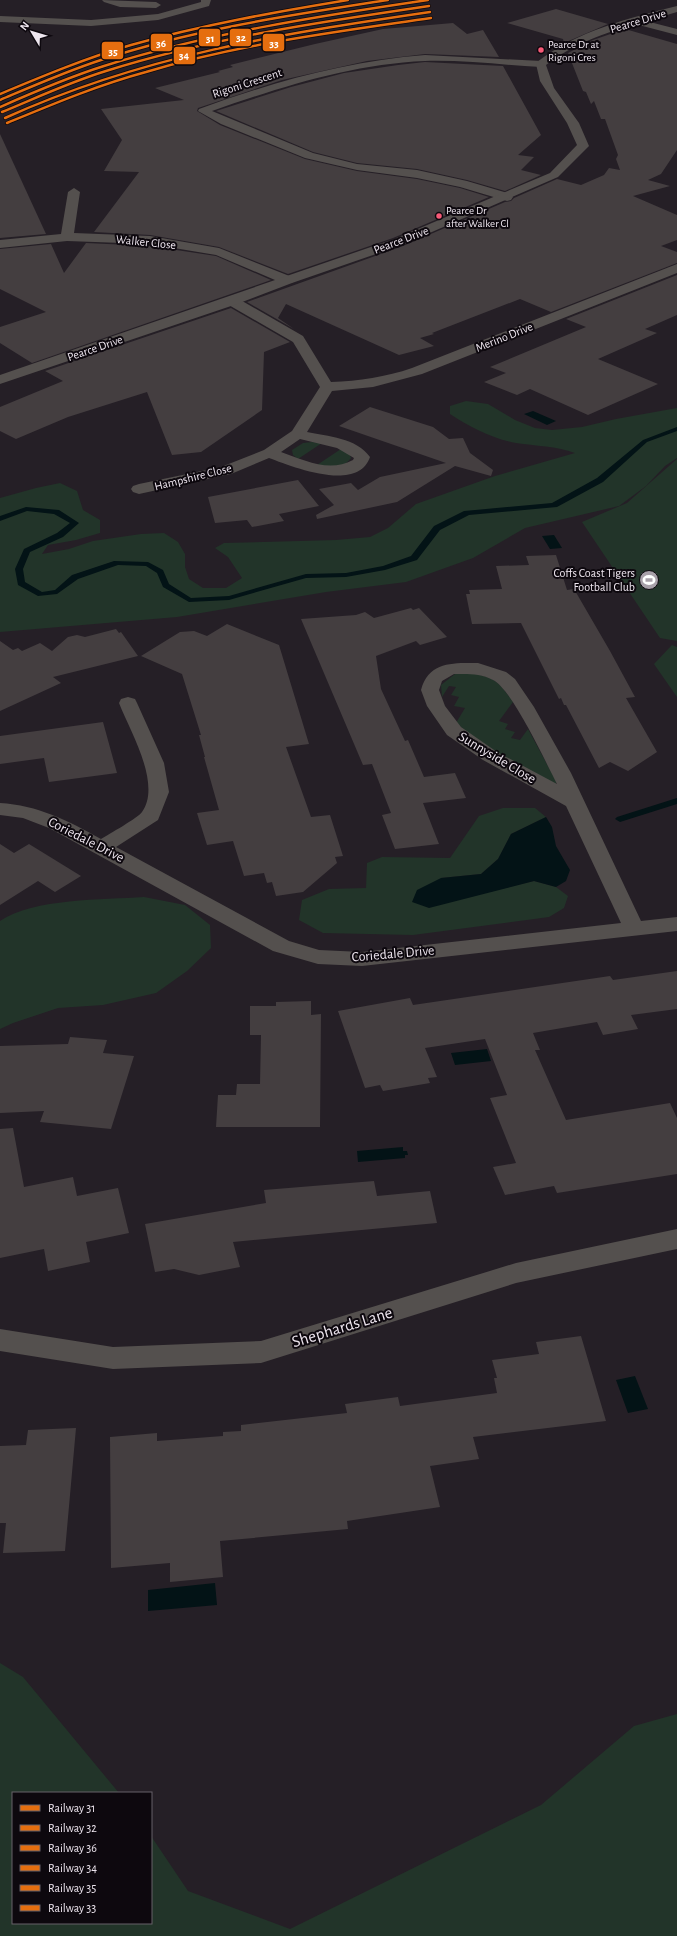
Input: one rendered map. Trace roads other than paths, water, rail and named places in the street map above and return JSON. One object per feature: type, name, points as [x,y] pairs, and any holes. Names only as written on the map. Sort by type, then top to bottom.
[{"type":"street","points":[[107,0],[120,4],[151,6],[184,4],[196,0]]},
{"type":"street","points":[[0,19],[91,23],[158,17],[206,4],[206,0]]},
{"type":"street","name":"Pearce Drive","points":[[0,380],[232,301],[287,280],[398,242],[507,197],[554,175],[583,146],[574,123],[554,96],[542,75],[541,64],[550,55],[571,43],[677,9]]},
{"type":"street","points":[[638,22],[677,32]]},
{"type":"street","name":"Rigoni Crescent","points":[[507,197],[463,184],[416,174],[357,167],[309,156],[225,122],[204,111],[293,82],[358,66],[392,61],[426,58],[541,64]]},
{"type":"street","points":[[67,237],[74,192]]},
{"type":"street","name":"Walker Close","points":[[0,244],[67,237],[150,240],[219,252],[287,280]]},
{"type":"street","name":"Merino Drive","points":[[327,387],[356,386],[383,382],[417,372],[677,268]]},
{"type":"street","points":[[232,301],[298,339],[327,387]]},
{"type":"street","name":"Hampshire Close","points":[[139,490],[225,471],[268,453],[298,434],[327,387]]},
{"type":"street","points":[[268,453],[325,471],[346,470],[360,463],[362,457],[358,452],[350,448],[298,434]]},
{"type":"street","name":"Sunnyside Close","points":[[574,802],[490,756],[454,731],[436,706],[430,690],[433,679],[451,669],[464,667],[478,668],[500,676],[509,683],[525,707],[561,773],[634,929]]},
{"type":"street","points":[[102,848],[151,816],[159,792],[154,763],[128,703]]},
{"type":"street","name":"Coriedale Drive","points":[[0,808],[17,809],[51,821],[281,946],[318,957],[362,959],[677,924]]},
{"type":"street","name":"Shephards Lane","points":[[0,1340],[113,1358],[261,1352],[516,1273],[677,1239]]},
{"type":"waterway","points":[[0,519],[26,509],[56,512],[75,523],[60,535],[27,551],[19,569],[21,583],[41,594],[57,592],[75,577],[117,563],[148,564],[160,572],[166,585],[189,600],[229,598],[306,576],[346,575],[385,568],[414,558],[437,528],[467,513],[554,505],[600,480],[645,441],[677,429]]},
{"type":"waterway","points":[[620,819],[677,801]]},
{"type":"rail line","name":"35","points":[[0,94],[86,59],[130,45],[223,22],[348,0]]},
{"type":"rail line","name":"36","points":[[0,100],[50,79],[136,49],[243,24],[388,0]]},
{"type":"rail line","name":"31","points":[[0,107],[91,70],[144,54],[224,34],[265,26],[428,0]]},
{"type":"rail line","name":"32","points":[[2,112],[93,75],[185,49],[266,32],[429,6]]},
{"type":"rail line","name":"34","points":[[5,118],[55,96],[93,82],[186,55],[266,38],[430,12]]},
{"type":"rail line","name":"33","points":[[7,123],[108,83],[187,61],[268,44],[431,18]]},
{"type":"place","name":"Pearce Dr at Rigoni Cres","points":[[541,50]]},
{"type":"place","name":"Pearce Dr after Walker Cl","points":[[439,216]]},
{"type":"place","name":"Coffs Coast Tigers Football Club","points":[[649,580]]}]
